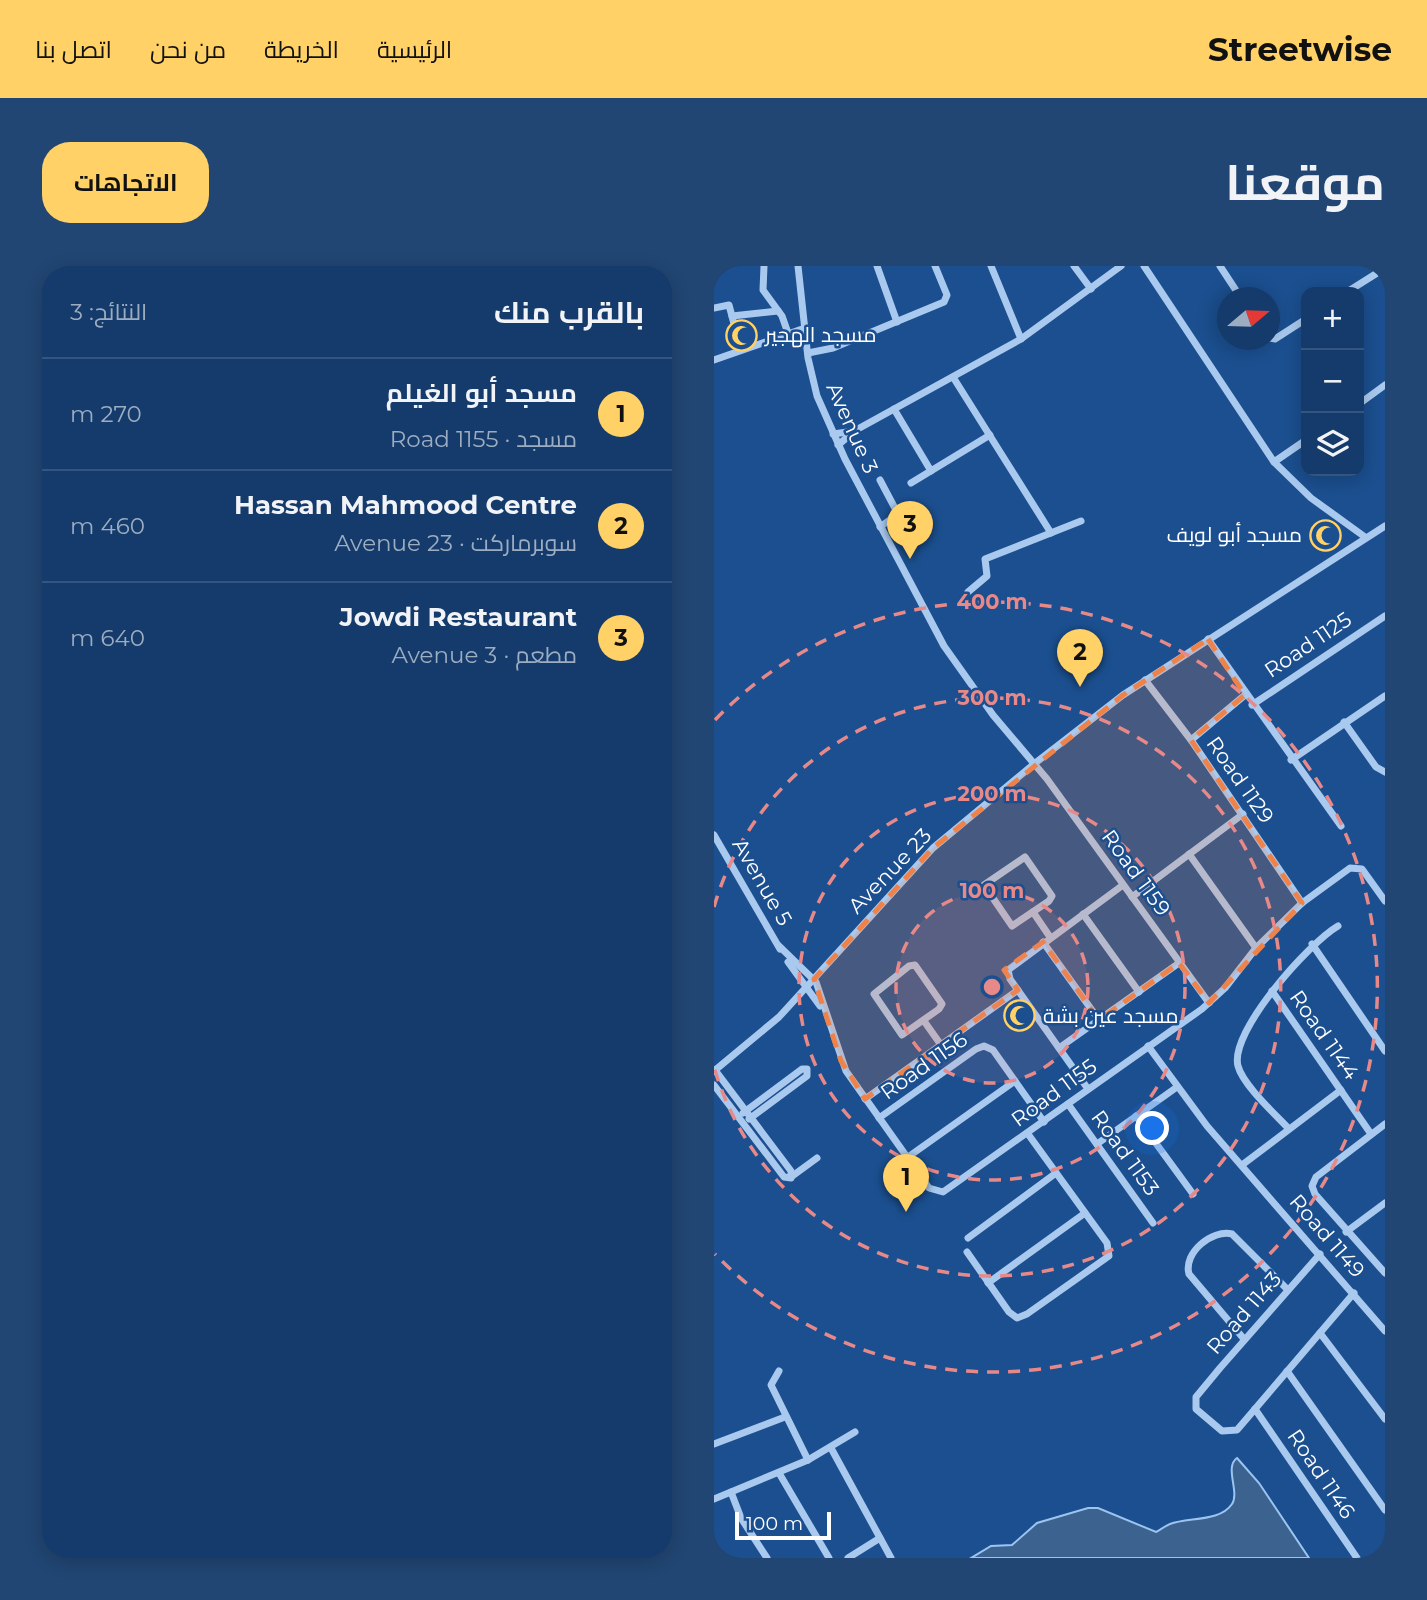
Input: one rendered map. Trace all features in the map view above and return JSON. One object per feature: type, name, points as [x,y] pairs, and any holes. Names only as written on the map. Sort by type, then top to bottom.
[{"type":"street","points":[[764,266],[763,290],[778,311],[789,336]]},
{"type":"street","name":"Avenue 3","points":[[798,266],[807,353],[814,387],[838,445],[957,667],[1034,764]]},
{"type":"street","points":[[877,266],[897,322]]},
{"type":"street","points":[[807,353],[833,348],[945,301],[947,295],[935,266]]},
{"type":"street","points":[[991,266],[1021,339]]},
{"type":"street","points":[[1074,266],[1091,289]]},
{"type":"street","points":[[838,445],[856,430],[1021,339],[1121,266]]},
{"type":"street","points":[[1220,266],[1234,287]]},
{"type":"street","points":[[1146,267],[1275,462],[1311,498],[1365,537]]},
{"type":"street","points":[[1355,287],[1385,268]]},
{"type":"street","points":[[714,308],[729,305],[741,350]]},
{"type":"street","points":[[732,316],[778,311]]},
{"type":"street","points":[[1280,336],[1301,322]]},
{"type":"street","points":[[714,360],[789,336],[805,328]]},
{"type":"street","points":[[789,336],[806,340]]},
{"type":"street","points":[[953,377],[1051,533]]},
{"type":"street","points":[[1364,400],[1385,385]]},
{"type":"street","points":[[894,409],[932,471]]},
{"type":"street","points":[[833,434],[856,430]]},
{"type":"street","points":[[911,483],[990,435]]},
{"type":"street","points":[[1275,462],[1301,444]]},
{"type":"street","points":[[880,480],[898,514],[896,519],[880,527]]},
{"type":"street","points":[[968,592],[987,576],[985,559],[1081,521]]},
{"type":"street","name":"Avenue 23","points":[[715,1070],[763,1032],[807,987],[911,870],[1034,764],[1145,680],[1385,526]]},
{"type":"street","name":"Road 1125","points":[[1252,705],[1385,616]]},
{"type":"street","points":[[1208,639],[1291,760],[1341,826]]},
{"type":"street","name":"Road 1129","points":[[1145,680],[1191,740],[1303,903]]},
{"type":"street","points":[[1191,740],[1245,695]]},
{"type":"street","points":[[1291,760],[1385,696]]},
{"type":"street","points":[[1344,722],[1376,767],[1385,772]]},
{"type":"street","name":"Road 1159","points":[[1034,764],[1209,1003]]},
{"type":"street","points":[[1132,897],[1243,814]]},
{"type":"street","name":"Avenue 5","points":[[714,835],[779,947],[807,987]]},
{"type":"street","points":[[1189,854],[1256,948]]},
{"type":"street","points":[[1022,856],[1030,860],[1051,893],[1049,901],[1033,912],[1014,926],[1009,925],[984,888],[987,881],[1022,856]]},
{"type":"street","name":"Road 1155","points":[[814,979],[841,1061],[929,1188],[943,1192],[1209,1003],[1225,988],[1256,948],[1303,903],[1348,870],[1362,869],[1385,901]]},
{"type":"street","points":[[1088,1089],[1017,990],[1009,976],[1009,968],[1124,886]]},
{"type":"street","points":[[1033,912],[1047,940],[1099,1020]]},
{"type":"street","points":[[1083,914],[1139,992]]},
{"type":"street","points":[[1289,1129],[1242,1075],[1237,1064],[1241,1045],[1272,990],[1312,944],[1338,926]]},
{"type":"street","name":"Road 1144","points":[[1312,944],[1385,1051]]},
{"type":"street","name":"Avenue 5","points":[[779,947],[802,971],[814,979]]},
{"type":"street","points":[[1059,1048],[1180,963]]},
{"type":"street","points":[[912,965],[920,969],[942,1001],[940,1009],[923,1021],[905,1034],[900,1034],[874,997],[877,989],[912,965]]},
{"type":"street","name":"Road 1155","points":[[807,987],[824,1011]]},
{"type":"street","points":[[865,1099],[1017,990]]},
{"type":"street","name":"Road 1144","points":[[1272,990],[1371,1134]]},
{"type":"street","points":[[923,1021],[941,1045]]},
{"type":"street","name":"Road 1156","points":[[878,1118],[980,1046],[993,1050],[1044,1122]]},
{"type":"street","name":"Road 1149","points":[[1148,1046],[1177,1087],[1385,1331]]},
{"type":"street","points":[[715,1070],[792,1172],[791,1178]]},
{"type":"street","points":[[908,1157],[1014,1081]]},
{"type":"street","points":[[714,1085],[784,1177],[791,1178],[817,1158]]},
{"type":"street","points":[[1097,1144],[1177,1087]]},
{"type":"street","points":[[1242,1165],[1340,1090]]},
{"type":"street","points":[[741,1120],[777,1093]]},
{"type":"street","name":"Road 1153","points":[[1068,1104],[1153,1223]]},
{"type":"street","points":[[1136,1116],[1193,1194]]},
{"type":"street","points":[[1385,1124],[1316,1177],[1312,1186],[1315,1195],[1346,1232],[1385,1273]]},
{"type":"street","points":[[967,1252],[1012,1316],[1023,1317],[1105,1258],[1109,1247],[1028,1134]]},
{"type":"street","points":[[768,1156],[776,1150]]},
{"type":"street","points":[[968,1238],[1056,1173]]},
{"type":"street","points":[[1346,1232],[1385,1203]]},
{"type":"street","points":[[988,1283],[1085,1213]]},
{"type":"street","points":[[1244,1339],[1189,1273],[1187,1264],[1191,1254],[1216,1235],[1232,1234],[1287,1289]]},
{"type":"street","name":"Road 1143","points":[[1255,1409],[1237,1430],[1225,1433],[1196,1409],[1196,1397],[1320,1254]]},
{"type":"street","points":[[1255,1409],[1354,1293]]},
{"type":"street","points":[[1320,1334],[1385,1419]]},
{"type":"street","points":[[779,1371],[771,1385],[808,1460]]},
{"type":"street","points":[[1287,1371],[1385,1510]]},
{"type":"street","name":"Road 1146","points":[[1255,1409],[1357,1558]]},
{"type":"street","points":[[714,1444],[785,1417]]},
{"type":"street","points":[[714,1499],[808,1460],[855,1432]]},
{"type":"street","points":[[831,1448],[891,1558]]},
{"type":"street","points":[[779,1473],[829,1558]]},
{"type":"street","points":[[731,1492],[741,1518],[765,1557]]},
{"type":"street","points":[[848,1558],[880,1538]]},
{"type":"highlighted area","points":[[1208,639],[1245,695],[1191,740],[1302,903],[1209,1003],[1179,963],[1099,1020],[1043,942],[1004,970],[1018,990],[865,1099],[841,1061],[814,979],[933,848],[1123,695]]},
{"type":"water","points":[[1237,1458],[1259,1483],[1309,1558],[971,1558],[991,1546],[1012,1545],[1037,1523],[1088,1508],[1098,1508],[1156,1532],[1177,1522],[1220,1514],[1227,1510],[1234,1499],[1232,1467]]},
{"type":"place","name":"مسجد الهجير","points":[[742,335]]},
{"type":"place","name":"مسجد أبو لويف","points":[[1325,535]]},
{"type":"place","name":"Jowdi Restaurant","points":[[910,559]]},
{"type":"place","name":"Hassan Mahmood Centre","points":[[1080,687]]},
{"type":"place","name":"مسجد عين بشة","points":[[1020,1016]]},
{"type":"place","name":"مسجد أبو الغيلم","points":[[906,1212]]}]
